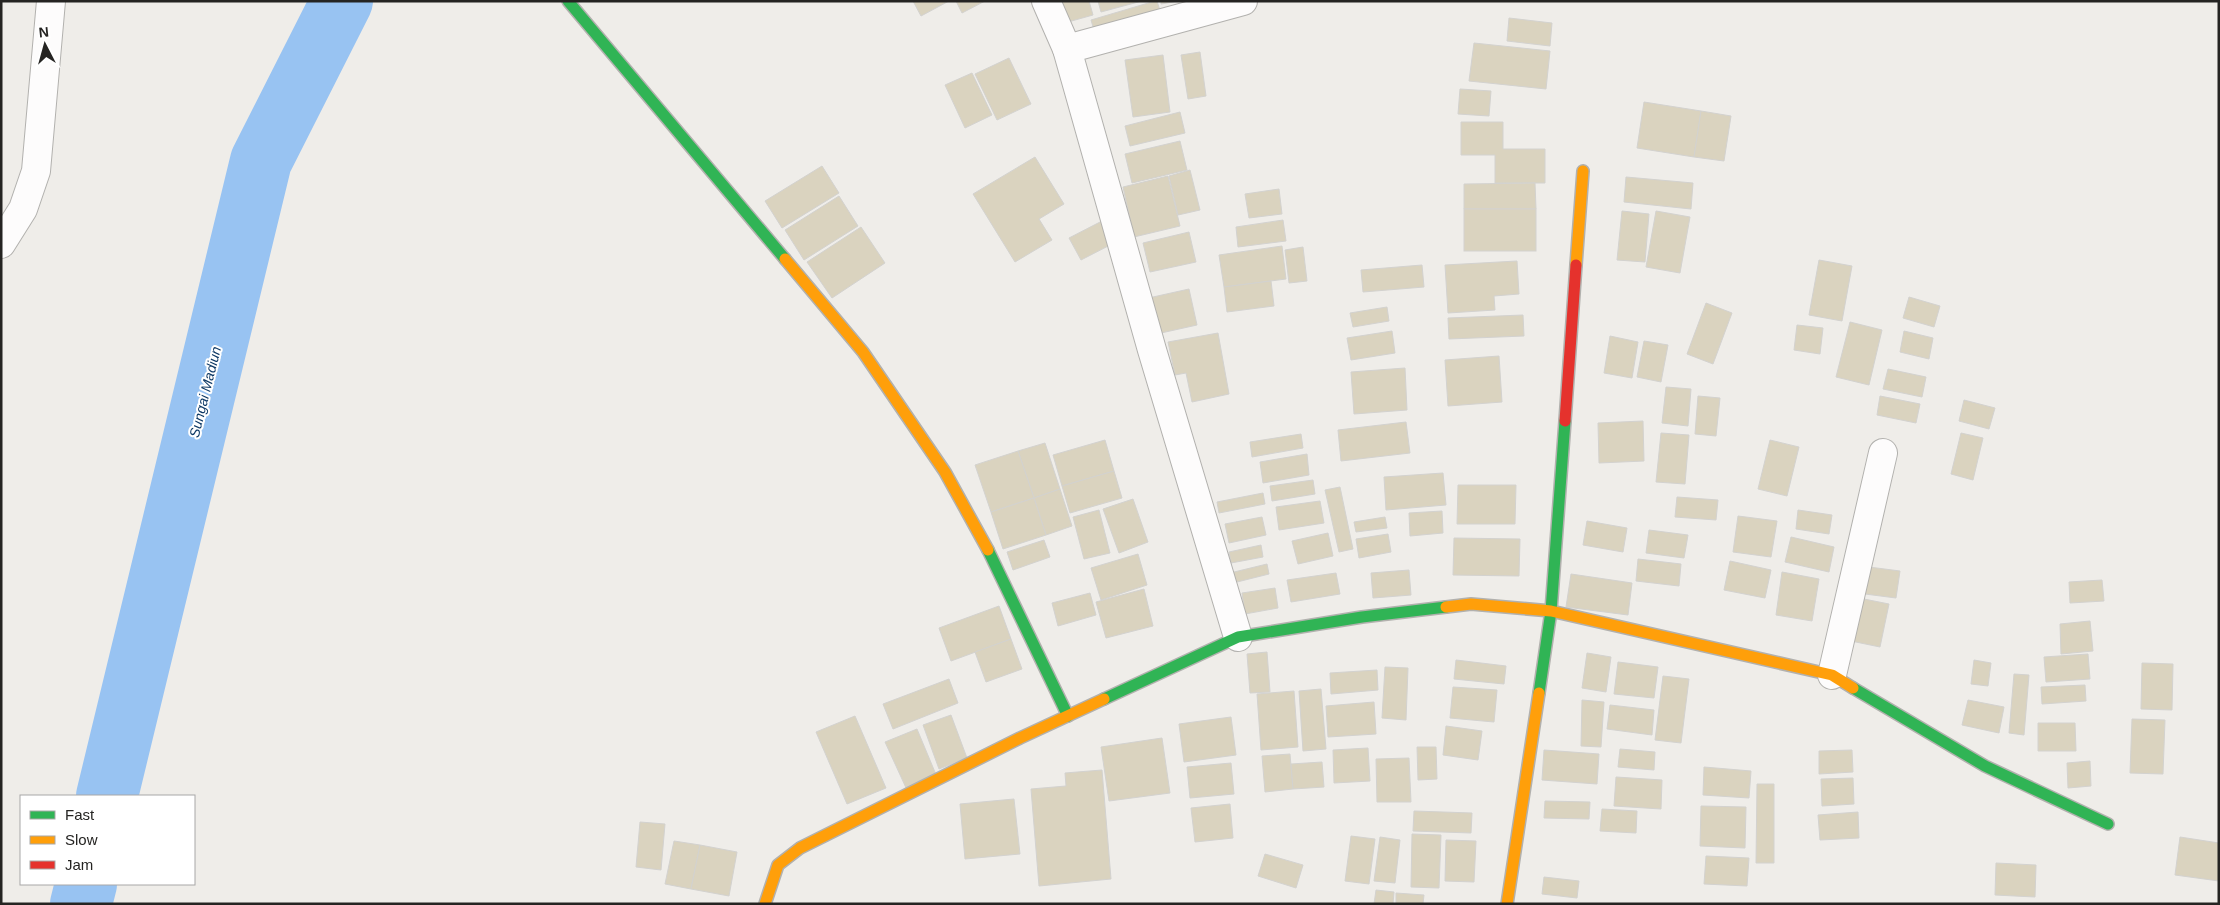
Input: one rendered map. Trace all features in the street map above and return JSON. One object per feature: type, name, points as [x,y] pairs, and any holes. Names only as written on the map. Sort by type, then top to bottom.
[{"type":"street","points":[[1,244],[23,209],[36,171],[51,1]]},
{"type":"street","points":[[568,1],[863,352],[945,472],[998,566],[1068,716]]},
{"type":"street","points":[[1046,1],[1067,49],[1152,350],[1238,637]]},
{"type":"street","points":[[1067,49],[1243,1]]},
{"type":"street","points":[[1507,904],[1551,611],[1583,171]]},
{"type":"street","points":[[1832,675],[1883,453]]},
{"type":"street","points":[[765,904],[778,865],[800,848],[1020,738],[1238,637],[1362,617],[1471,604],[1551,611],[1832,675],[1984,766],[2108,824]]},
{"type":"building","points":[[913,1],[949,1],[921,16]]},
{"type":"building","points":[[956,1],[985,1],[962,13]]},
{"type":"building","points":[[1062,1],[1089,1],[1093,15],[1068,22]]},
{"type":"building","points":[[1098,1],[1142,1],[1101,12]]},
{"type":"building","points":[[1157,1],[1163,20],[1097,40],[1091,20]]},
{"type":"building","points":[[1161,1],[1179,1],[1161,4]]},
{"type":"building","points":[[1509,18],[1552,23],[1550,46],[1507,41]]},
{"type":"building","points":[[1474,43],[1550,51],[1546,89],[1469,81]]},
{"type":"building","points":[[1200,52],[1206,96],[1188,99],[1181,55]]},
{"type":"building","points":[[1163,55],[1170,112],[1133,117],[1125,60]]},
{"type":"building","points":[[1009,58],[1031,104],[997,120],[975,74]]},
{"type":"building","points":[[972,73],[992,115],[965,128],[945,85]]},
{"type":"building","points":[[1460,89],[1491,91],[1489,116],[1458,114]]},
{"type":"building","points":[[1644,102],[1701,111],[1694,157],[1637,148]]},
{"type":"building","points":[[1701,111],[1731,116],[1724,161],[1694,157]]},
{"type":"building","points":[[1180,112],[1185,133],[1130,146],[1125,126]]},
{"type":"building","points":[[1461,122],[1503,122],[1503,149],[1545,149],[1545,183],[1495,183],[1495,155],[1461,155]]},
{"type":"building","points":[[1180,141],[1187,170],[1132,183],[1125,154]]},
{"type":"building","points":[[1035,157],[1064,204],[1039,219],[1052,240],[1015,262],[973,194]]},
{"type":"building","points":[[822,166],[839,193],[782,228],[765,201]]},
{"type":"building","points":[[1190,170],[1200,210],[1178,215],[1169,176]]},
{"type":"building","points":[[1168,176],[1180,226],[1134,237],[1123,187]]},
{"type":"building","points":[[1626,177],[1693,183],[1691,209],[1624,202]]},
{"type":"building","points":[[1535,183],[1536,209],[1464,209],[1464,184]]},
{"type":"building","points":[[1279,189],[1282,214],[1249,218],[1245,194]]},
{"type":"building","points":[[839,196],[858,226],[804,260],[785,230]]},
{"type":"building","points":[[1464,209],[1536,209],[1536,251],[1464,251]]},
{"type":"building","points":[[1622,211],[1649,214],[1645,262],[1617,260]]},
{"type":"building","points":[[1656,211],[1690,217],[1680,273],[1646,267]]},
{"type":"building","points":[[1283,220],[1286,241],[1238,247],[1236,227]]},
{"type":"building","points":[[1102,221],[1114,243],[1081,260],[1069,238]]},
{"type":"building","points":[[861,227],[885,263],[832,298],[807,262]]},
{"type":"building","points":[[1189,232],[1196,262],[1150,272],[1143,243]]},
{"type":"building","points":[[1282,246],[1286,279],[1224,287],[1219,255]]},
{"type":"building","points":[[1303,247],[1307,281],[1289,283],[1285,250]]},
{"type":"building","points":[[1819,260],[1852,266],[1842,321],[1809,315]]},
{"type":"building","points":[[1517,261],[1519,294],[1494,296],[1495,310],[1448,313],[1445,265]]},
{"type":"building","points":[[1422,265],[1424,287],[1363,292],[1361,270]]},
{"type":"building","points":[[1271,281],[1274,306],[1227,312],[1224,287]]},
{"type":"building","points":[[1189,289],[1197,325],[1152,335],[1144,299]]},
{"type":"building","points":[[1909,297],[1940,306],[1934,327],[1903,318]]},
{"type":"building","points":[[1706,303],[1732,313],[1713,364],[1687,354]]},
{"type":"building","points":[[1387,307],[1389,321],[1353,327],[1350,313]]},
{"type":"building","points":[[1523,315],[1524,336],[1449,339],[1448,318]]},
{"type":"building","points":[[1850,322],[1882,330],[1869,385],[1836,377]]},
{"type":"building","points":[[1797,325],[1823,328],[1820,354],[1794,350]]},
{"type":"building","points":[[1392,331],[1395,353],[1351,360],[1347,338]]},
{"type":"building","points":[[1904,331],[1933,338],[1929,359],[1900,352]]},
{"type":"building","points":[[1218,333],[1229,394],[1192,402],[1186,373],[1175,375],[1168,342]]},
{"type":"building","points":[[1610,336],[1638,342],[1632,378],[1604,373]]},
{"type":"building","points":[[1644,341],[1668,345],[1661,382],[1637,377]]},
{"type":"building","points":[[1499,356],[1502,402],[1448,406],[1445,360]]},
{"type":"building","points":[[1405,368],[1407,410],[1354,414],[1351,372]]},
{"type":"building","points":[[1888,369],[1926,377],[1922,397],[1883,389]]},
{"type":"building","points":[[1666,387],[1691,389],[1688,426],[1662,423]]},
{"type":"building","points":[[1698,396],[1720,398],[1716,436],[1695,434]]},
{"type":"building","points":[[1880,396],[1920,404],[1916,423],[1877,415]]},
{"type":"building","points":[[1964,400],[1995,408],[1989,429],[1959,421]]},
{"type":"building","points":[[1643,421],[1644,461],[1599,463],[1598,423]]},
{"type":"building","points":[[1406,422],[1410,453],[1341,461],[1338,430]]},
{"type":"building","points":[[1661,433],[1689,435],[1685,484],[1656,482]]},
{"type":"building","points":[[1961,433],[1983,438],[1973,480],[1951,474]]},
{"type":"building","points":[[1301,434],[1303,448],[1252,457],[1250,442]]},
{"type":"building","points":[[1105,440],[1114,471],[1062,486],[1053,455]]},
{"type":"building","points":[[1770,440],[1799,447],[1787,496],[1758,489]]},
{"type":"building","points":[[1045,443],[1060,489],[1034,498],[1018,451]]},
{"type":"building","points":[[1018,451],[1034,498],[991,512],[975,465]]},
{"type":"building","points":[[1307,454],[1309,475],[1263,483],[1260,462]]},
{"type":"building","points":[[1114,471],[1122,498],[1070,513],[1062,486]]},
{"type":"building","points":[[1443,473],[1446,505],[1386,510],[1384,477]]},
{"type":"building","points":[[1313,480],[1315,494],[1272,501],[1270,486]]},
{"type":"building","points":[[1458,485],[1516,485],[1515,524],[1457,524]]},
{"type":"building","points":[[1340,487],[1353,549],[1339,552],[1325,490]]},
{"type":"building","points":[[1060,489],[1072,526],[1046,535],[1034,498]]},
{"type":"building","points":[[1263,493],[1265,504],[1219,513],[1217,502]]},
{"type":"building","points":[[1677,497],[1718,500],[1716,520],[1675,517]]},
{"type":"building","points":[[1034,498],[1046,535],[1003,549],[991,512]]},
{"type":"building","points":[[1133,499],[1148,542],[1119,553],[1103,509]]},
{"type":"building","points":[[1320,501],[1324,523],[1279,530],[1276,507]]},
{"type":"building","points":[[1099,510],[1110,553],[1084,559],[1073,517]]},
{"type":"building","points":[[1798,510],[1832,515],[1829,534],[1796,529]]},
{"type":"building","points":[[1442,511],[1443,533],[1410,536],[1409,513]]},
{"type":"building","points":[[1738,516],[1777,521],[1771,557],[1733,552]]},
{"type":"building","points":[[1262,517],[1266,535],[1229,543],[1225,524]]},
{"type":"building","points":[[1385,517],[1387,528],[1356,532],[1354,522]]},
{"type":"building","points":[[1587,521],[1627,528],[1623,552],[1583,545]]},
{"type":"building","points":[[1649,530],[1688,535],[1684,558],[1646,553]]},
{"type":"building","points":[[1328,533],[1333,556],[1298,564],[1292,541]]},
{"type":"building","points":[[1388,534],[1391,552],[1359,558],[1356,539]]},
{"type":"building","points":[[1791,537],[1834,547],[1829,572],[1785,562]]},
{"type":"building","points":[[1454,538],[1520,539],[1519,576],[1453,575]]},
{"type":"building","points":[[1044,540],[1050,557],[1013,570],[1007,552]]},
{"type":"building","points":[[1261,545],[1263,557],[1231,563],[1229,552]]},
{"type":"building","points":[[1138,554],[1147,585],[1101,600],[1091,568]]},
{"type":"building","points":[[1638,559],[1681,564],[1679,586],[1636,581]]},
{"type":"building","points":[[1730,561],[1771,570],[1765,598],[1724,590]]},
{"type":"building","points":[[1267,564],[1269,574],[1233,583],[1230,573]]},
{"type":"building","points":[[1869,567],[1900,571],[1896,598],[1865,594]]},
{"type":"building","points":[[1409,570],[1411,595],[1373,598],[1371,573]]},
{"type":"building","points":[[1782,572],[1819,579],[1812,621],[1776,615]]},
{"type":"building","points":[[1336,573],[1340,594],[1291,602],[1287,580]]},
{"type":"building","points":[[1571,574],[1632,583],[1628,615],[1566,607]]},
{"type":"building","points":[[2102,580],[2104,601],[2070,603],[2069,582]]},
{"type":"building","points":[[1275,588],[1278,608],[1245,614],[1242,593]]},
{"type":"building","points":[[1144,589],[1153,626],[1106,638],[1096,602]]},
{"type":"building","points":[[1090,593],[1096,615],[1058,626],[1052,603]]},
{"type":"building","points":[[1859,598],[1889,604],[1880,647],[1851,641]]},
{"type":"building","points":[[999,606],[1011,639],[951,661],[939,628]]},
{"type":"building","points":[[2090,621],[2093,651],[2061,654],[2060,624]]},
{"type":"building","points":[[1011,639],[1022,669],[986,682],[975,652]]},
{"type":"building","points":[[1267,652],[1270,692],[1250,693],[1247,654]]},
{"type":"building","points":[[1587,653],[1611,657],[1606,692],[1582,688]]},
{"type":"building","points":[[2088,654],[2090,679],[2046,682],[2044,657]]},
{"type":"building","points":[[1456,660],[1506,666],[1504,684],[1454,679]]},
{"type":"building","points":[[1974,660],[1991,663],[1988,686],[1971,684]]},
{"type":"building","points":[[1618,662],[1658,667],[1654,698],[1614,694]]},
{"type":"building","points":[[2142,663],[2173,664],[2172,710],[2141,709]]},
{"type":"building","points":[[1385,667],[1408,668],[1406,720],[1382,718]]},
{"type":"building","points":[[1377,670],[1378,690],[1331,694],[1330,673]]},
{"type":"building","points":[[2014,674],[2029,675],[2024,735],[2009,733]]},
{"type":"building","points":[[1663,676],[1689,679],[1681,743],[1655,740]]},
{"type":"building","points":[[949,679],[958,703],[893,729],[883,704]]},
{"type":"building","points":[[2085,685],[2086,701],[2042,704],[2041,687]]},
{"type":"building","points":[[1453,687],[1497,690],[1494,722],[1450,718]]},
{"type":"building","points":[[1321,689],[1326,749],[1303,751],[1299,691]]},
{"type":"building","points":[[1294,691],[1298,747],[1261,750],[1257,694]]},
{"type":"building","points":[[1582,700],[1604,702],[1601,747],[1581,746]]},
{"type":"building","points":[[1968,700],[2004,707],[1999,733],[1962,725]]},
{"type":"building","points":[[1374,702],[1376,734],[1328,737],[1326,706]]},
{"type":"building","points":[[1610,705],[1654,710],[1652,735],[1607,729]]},
{"type":"building","points":[[951,715],[967,758],[939,769],[923,725]]},
{"type":"building","points":[[855,716],[886,788],[847,804],[816,732]]},
{"type":"building","points":[[1231,717],[1236,755],[1184,762],[1179,724]]},
{"type":"building","points":[[2132,719],[2165,720],[2163,774],[2130,773]]},
{"type":"building","points":[[2038,723],[2075,723],[2076,751],[2038,751]]},
{"type":"building","points":[[1446,726],[1482,731],[1478,760],[1443,755]]},
{"type":"building","points":[[917,729],[937,777],[907,790],[885,742]]},
{"type":"building","points":[[1162,738],[1170,793],[1109,801],[1101,747]]},
{"type":"building","points":[[1417,747],[1436,747],[1437,779],[1418,780]]},
{"type":"building","points":[[1368,748],[1370,781],[1334,783],[1333,750]]},
{"type":"building","points":[[1620,749],[1655,752],[1654,770],[1618,767]]},
{"type":"building","points":[[1544,750],[1599,754],[1597,784],[1542,780]]},
{"type":"building","points":[[1852,750],[1853,772],[1819,774],[1819,751]]},
{"type":"building","points":[[1290,754],[1293,789],[1265,792],[1262,756]]},
{"type":"building","points":[[1409,758],[1411,802],[1377,802],[1376,759]]},
{"type":"building","points":[[2090,761],[2091,786],[2068,788],[2067,763]]},
{"type":"building","points":[[1322,762],[1324,787],[1293,789],[1291,764]]},
{"type":"building","points":[[1231,763],[1234,794],[1190,798],[1187,767]]},
{"type":"building","points":[[1704,767],[1751,771],[1749,798],[1703,795]]},
{"type":"building","points":[[1102,770],[1111,879],[1039,886],[1031,789],[1066,786],[1065,773]]},
{"type":"building","points":[[1616,777],[1662,780],[1661,809],[1614,806]]},
{"type":"building","points":[[1853,778],[1854,804],[1822,806],[1821,779]]},
{"type":"building","points":[[1757,784],[1774,784],[1774,863],[1756,863]]},
{"type":"building","points":[[1014,799],[1020,854],[965,859],[960,804]]},
{"type":"building","points":[[1545,801],[1590,802],[1589,819],[1544,818]]},
{"type":"building","points":[[1230,804],[1233,838],[1195,842],[1191,808]]},
{"type":"building","points":[[1701,806],[1746,807],[1745,848],[1700,846]]},
{"type":"building","points":[[1602,809],[1637,811],[1636,833],[1600,831]]},
{"type":"building","points":[[1414,811],[1472,813],[1471,833],[1413,831]]},
{"type":"building","points":[[1858,812],[1859,838],[1820,840],[1818,815]]},
{"type":"building","points":[[640,822],[665,824],[661,870],[636,867]]},
{"type":"building","points":[[1412,834],[1441,835],[1439,888],[1411,887]]},
{"type":"building","points":[[1351,836],[1375,839],[1369,884],[1345,881]]},
{"type":"building","points":[[1380,837],[1400,840],[1395,883],[1374,881]]},
{"type":"building","points":[[2180,837],[2219,843],[2219,881],[2175,875]]},
{"type":"building","points":[[1446,840],[1476,841],[1474,882],[1445,881]]},
{"type":"building","points":[[674,841],[700,845],[691,889],[665,884]]},
{"type":"building","points":[[700,845],[737,852],[729,896],[691,889]]},
{"type":"building","points":[[1265,854],[1303,865],[1296,888],[1258,876]]},
{"type":"building","points":[[1706,856],[1749,858],[1747,886],[1704,884]]},
{"type":"building","points":[[1996,863],[2036,865],[2035,897],[1995,895]]},
{"type":"building","points":[[1544,877],[1579,881],[1577,898],[1542,894]]},
{"type":"building","points":[[1376,890],[1394,892],[1393,904],[1374,904]]},
{"type":"building","points":[[1396,893],[1424,895],[1423,904],[1396,904]]},
{"type":"waterway","name":"Sungai Madiun","points":[[107,795],[261,161],[342,1]]},
{"type":"waterway","name":"Sungai Madiun","points":[[81,904],[86,885]]},
{"type":"traffic: fast","points":[[568,1],[785,259]]},
{"type":"traffic: fast","points":[[1539,693],[1551,611],[1565,421]]},
{"type":"traffic: fast","points":[[988,550],[1068,716]]},
{"type":"traffic: fast","points":[[1104,699],[1238,637],[1362,617],[1446,607]]},
{"type":"traffic: fast","points":[[1853,688],[1985,766],[2108,824]]},
{"type":"traffic: slow","points":[[1576,265],[1583,171]]},
{"type":"traffic: slow","points":[[785,259],[863,352],[945,472],[988,550]]},
{"type":"traffic: slow","points":[[1446,607],[1471,604],[1551,611],[1832,675],[1853,688]]},
{"type":"traffic: slow","points":[[1507,904],[1539,693]]},
{"type":"traffic: slow","points":[[765,904],[778,865],[800,848],[1020,738],[1104,699]]},
{"type":"traffic: jam","points":[[1565,421],[1576,265]]}]
